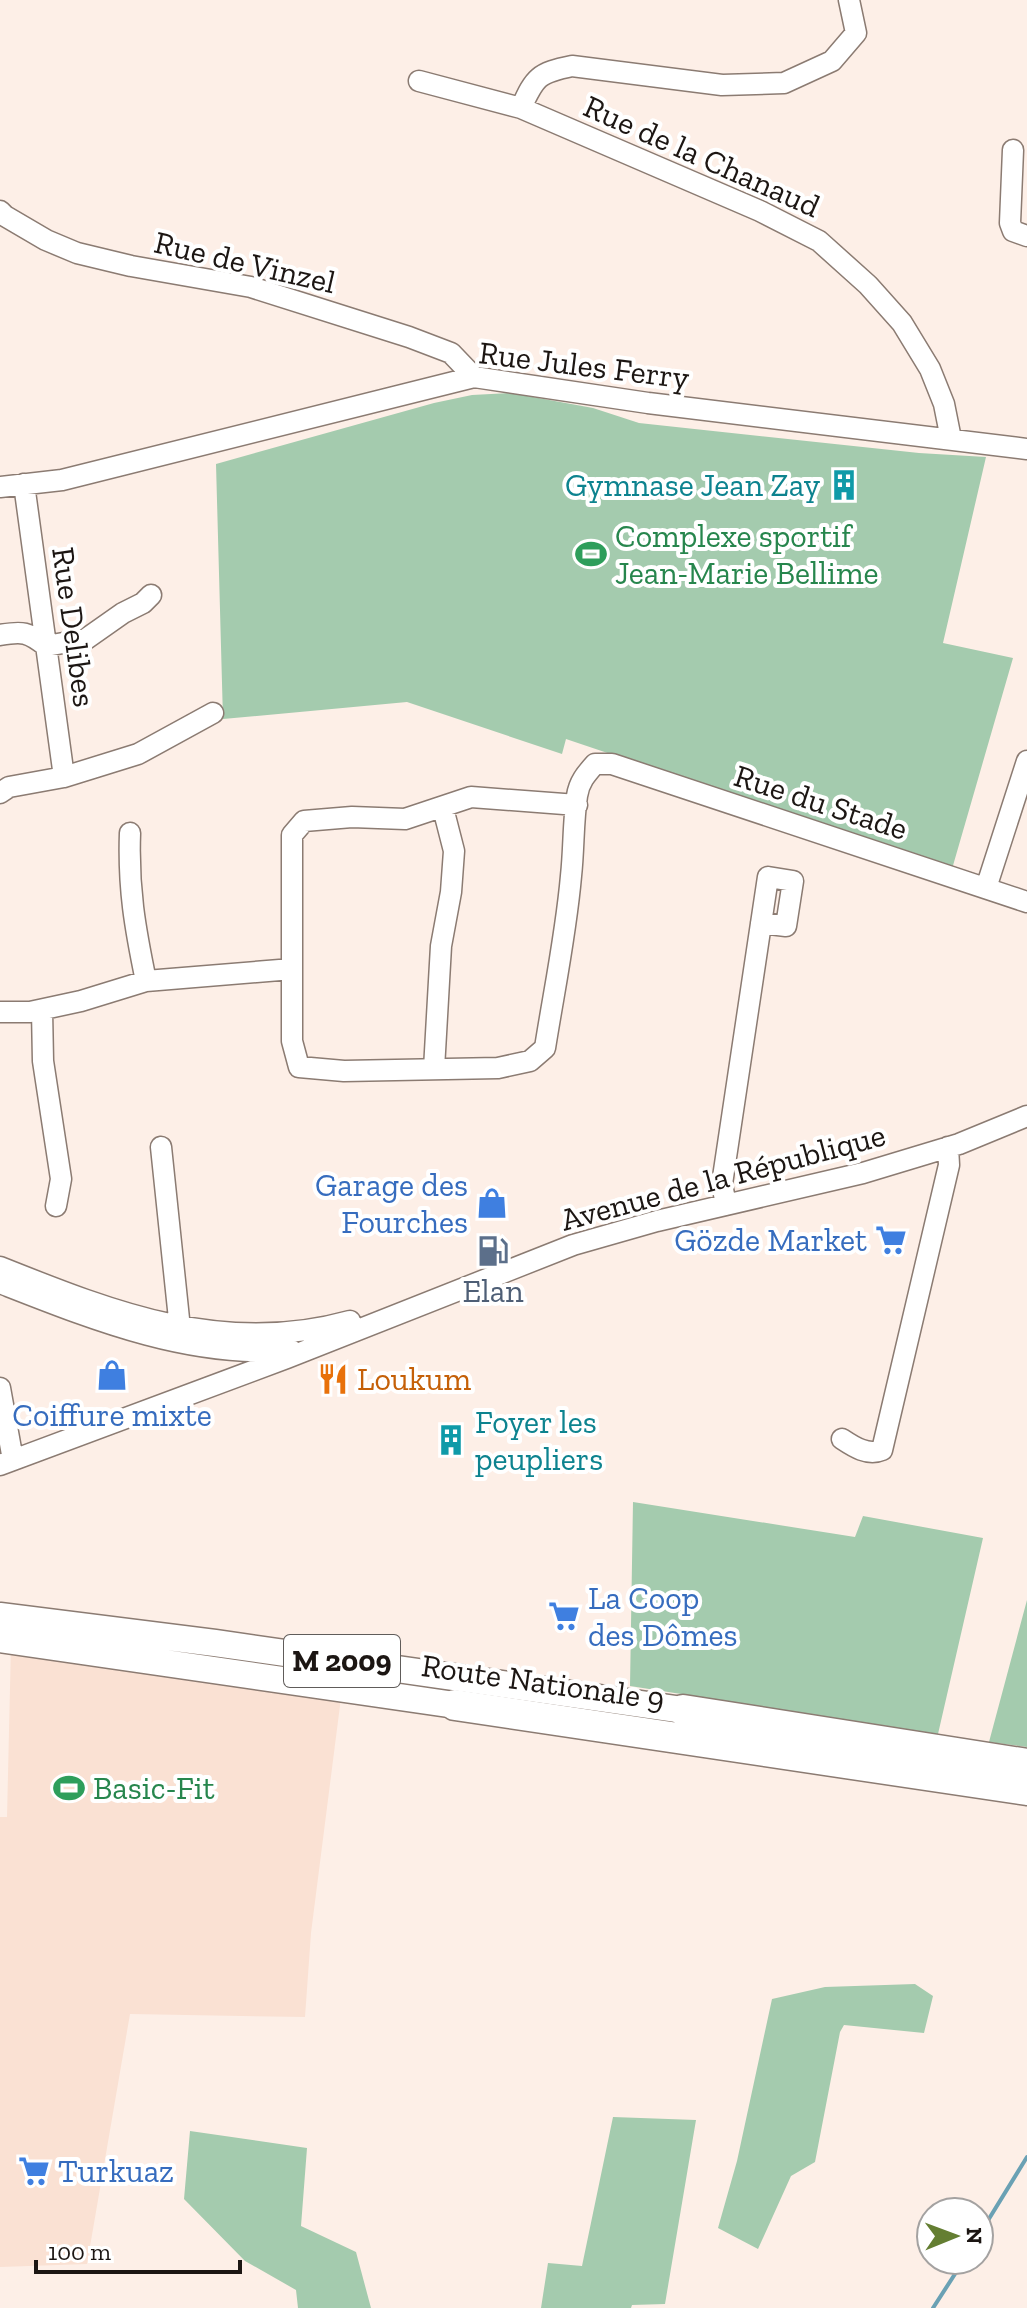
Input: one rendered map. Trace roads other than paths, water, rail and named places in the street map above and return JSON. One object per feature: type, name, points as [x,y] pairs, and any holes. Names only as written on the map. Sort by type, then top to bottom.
[{"type":"highway","name":"Route Nationale 9","points":[[455,1705],[1027,1790]]},
{"type":"highway","name":"M 2009","points":[[683,1710],[1027,1764]]},
{"type":"main road","name":"M 2009","points":[[0,1616],[683,1710]]},
{"type":"main road","name":"Route Nationale 9","points":[[0,1639],[455,1705]]},
{"type":"street","points":[[521,108],[533,82],[554,70],[572,66],[722,85],[784,83],[832,61],[856,33],[849,0]]},
{"type":"street","name":"Rue de la Chanaud","points":[[419,81],[521,108],[760,211],[819,241],[868,285],[902,323],[930,369],[944,404],[951,439]]},
{"type":"street","points":[[1013,150],[1010,223],[1013,231],[1027,236]]},
{"type":"street","name":"Rue de Vinzel","points":[[0,211],[46,240],[77,253],[131,266],[251,287],[409,337],[451,353],[474,377]]},
{"type":"street","name":"Rue Jules Ferry","points":[[0,487],[62,480],[474,377],[648,403],[1027,449]]},
{"type":"street","name":"Rue Delibes","points":[[24,484],[64,777]]},
{"type":"street","points":[[0,635],[21,632],[34,636],[46,646],[86,639],[151,595]]},
{"type":"street","points":[[0,793],[9,787],[64,777],[138,754],[213,713]]},
{"type":"street","points":[[986,888],[1027,761]]},
{"type":"street","name":"Rue du Stade","points":[[577,805],[582,778],[595,764],[612,764],[1027,902]]},
{"type":"street","points":[[471,797],[577,805],[571,879],[545,1048],[530,1061],[498,1068],[344,1071],[299,1067],[292,1041],[292,835],[304,821],[352,817],[405,819],[443,808],[471,797]]},
{"type":"street","points":[[434,1069],[441,946],[451,892],[454,851],[443,808]]},
{"type":"street","points":[[130,833],[128,874],[131,908],[146,981]]},
{"type":"street","points":[[726,1205],[722,1184],[761,923]]},
{"type":"street","points":[[0,1012],[42,1010],[146,981],[292,969]]},
{"type":"street","points":[[42,1010],[45,1077],[61,1179],[56,1206]]},
{"type":"street","name":"Avenue de la République","points":[[183,1397],[573,1245],[863,1173],[948,1147],[1027,1116]]},
{"type":"street","points":[[161,1147],[181,1336]]},
{"type":"street","points":[[842,1439],[856,1448],[875,1453],[882,1450],[949,1165],[948,1147]]},
{"type":"street","points":[[0,1267],[181,1336]]},
{"type":"street","points":[[0,1283],[100,1321],[181,1336],[245,1342],[270,1352],[311,1348]]},
{"type":"street","name":"Avenue de la République","points":[[245,1342],[301,1333],[434,1298]]},
{"type":"street","points":[[0,1388],[6,1463],[183,1397],[245,1342]]},
{"type":"waterway","points":[[995,2209],[1027,2157]]},
{"type":"waterway","points":[[933,2308],[954,2276]]},
{"type":"place","name":"Gymnase Jean Zay","points":[[844,485]]},
{"type":"place","name":"Complexe sportif Jean-Marie Bellime","points":[[591,554]]},
{"type":"place","name":"Garage des Fourches","points":[[492,1203]]},
{"type":"place","name":"Gözde Market","points":[[891,1240]]},
{"type":"place","name":"Elan","points":[[493,1251]]},
{"type":"place","name":"Coiffure mixte","points":[[112,1375]]},
{"type":"place","name":"Loukum","points":[[333,1379]]},
{"type":"place","name":"Foyer les peupliers","points":[[451,1440]]},
{"type":"place","name":"La Coop des Dômes","points":[[564,1616]]},
{"type":"place","name":"Basic-Fit","points":[[69,1788]]},
{"type":"place","name":"Turkuaz","points":[[34,2171]]}]
